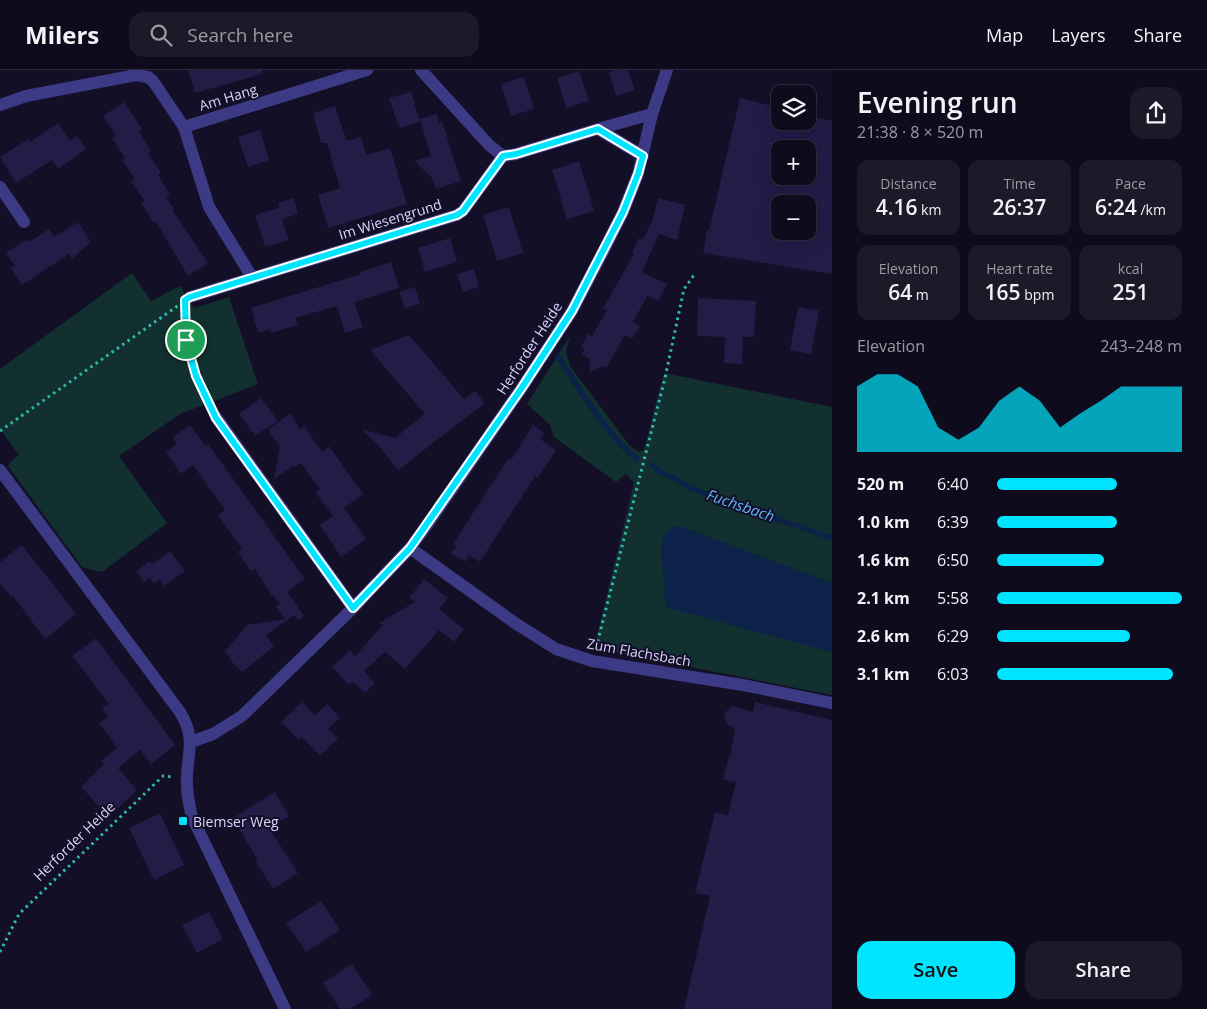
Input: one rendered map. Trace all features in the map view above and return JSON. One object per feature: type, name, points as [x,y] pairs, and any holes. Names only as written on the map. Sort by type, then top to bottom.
[{"type":"street","name":"Am Hang","points":[[184,127],[367,70]]},
{"type":"street","points":[[421,70],[489,145],[503,156],[516,154],[652,114]]},
{"type":"street","name":"Herforder Heide","points":[[191,742],[213,734],[242,716],[353,608],[410,548],[521,389],[572,311],[623,212],[638,174],[652,114],[667,70]]},
{"type":"street","points":[[0,105],[26,96],[136,75],[148,77],[154,81],[184,127],[209,207],[252,277]]},
{"type":"street","points":[[598,129],[643,156]]},
{"type":"street","name":"Im Wiesengrund","points":[[190,297],[457,215],[463,211],[503,156]]},
{"type":"street","points":[[0,187],[24,222]]},
{"type":"street","points":[[216,418],[353,608]]},
{"type":"street","points":[[0,470],[188,725],[191,742],[187,778],[192,817],[286,1009]]},
{"type":"street","name":"Zum Flachsbach","points":[[410,548],[515,623],[556,649],[592,661],[743,684],[832,703]]},
{"type":"path","points":[[592,661],[604,623],[665,378],[684,289],[694,275]]},
{"type":"path","points":[[0,431],[185,300],[186,340],[196,376],[216,418]]},
{"type":"path","name":"Herforder Heide","points":[[0,952],[18,914],[163,776],[187,778]]},
{"type":"green space","points":[[132,273],[151,301],[180,286],[194,308],[229,297],[258,384],[180,414],[119,456],[167,523],[102,572],[82,567],[8,466],[19,455],[0,429],[0,369]]},
{"type":"green space","points":[[570,336],[566,351],[570,366],[630,446],[639,452],[644,450],[664,373],[832,407],[832,695],[594,648],[634,483],[626,474],[616,482],[554,437],[550,425],[527,404]]},
{"type":"water","points":[[677,525],[832,583],[832,652],[668,608],[664,599],[665,585],[661,551],[664,536]]},
{"type":"building","points":[[188,70],[262,70],[262,74],[195,93]]},
{"type":"building","points":[[628,70],[635,90],[616,96],[609,72]]},
{"type":"building","points":[[579,71],[589,101],[566,108],[557,78]]},
{"type":"building","points":[[524,77],[534,109],[511,116],[501,84]]},
{"type":"building","points":[[411,92],[420,122],[401,128],[397,123],[389,98]]},
{"type":"building","points":[[740,98],[771,106],[771,130],[816,130],[816,117],[832,121],[832,274],[703,253],[707,230],[709,231]]},
{"type":"building","points":[[124,102],[142,129],[139,131],[151,151],[148,153],[161,173],[158,175],[170,195],[166,197],[174,209],[173,211],[208,263],[188,276],[156,222],[154,223],[141,203],[145,201],[131,182],[135,179],[122,160],[125,158],[112,138],[116,136],[103,116]]},
{"type":"building","points":[[335,106],[347,141],[361,137],[366,155],[390,148],[407,204],[328,228],[318,195],[340,188],[327,143],[321,143],[313,113]]},
{"type":"building","points":[[437,114],[439,123],[442,121],[461,181],[436,189],[432,178],[414,161],[431,156],[420,119]]},
{"type":"building","points":[[58,123],[70,140],[77,136],[86,149],[58,169],[52,160],[16,183],[0,157],[28,139],[30,142]]},
{"type":"building","points":[[260,130],[269,160],[248,167],[238,137]]},
{"type":"building","points":[[579,161],[594,211],[567,219],[552,170]]},
{"type":"building","points":[[294,198],[298,214],[282,219],[289,240],[265,247],[255,215],[279,208],[278,203]]},
{"type":"building","points":[[658,198],[685,205],[677,240],[659,234],[642,272],[667,284],[658,301],[648,295],[633,322],[640,326],[632,339],[625,335],[606,368],[602,366],[589,373],[590,359],[582,354],[585,349],[581,347],[588,334],[592,336],[607,310],[603,308],[634,254],[632,253],[639,238],[642,240],[652,222]]},
{"type":"building","points":[[509,207],[523,253],[497,261],[483,215]]},
{"type":"building","points":[[78,222],[91,242],[72,259],[69,254],[22,285],[11,268],[15,266],[6,253],[27,239],[29,242],[49,229],[54,237]]},
{"type":"building","points":[[450,238],[457,262],[425,272],[418,248]]},
{"type":"building","points":[[391,262],[399,288],[354,302],[363,327],[345,333],[337,306],[295,318],[298,325],[271,333],[270,329],[258,333],[251,308],[361,274],[360,272]]},
{"type":"building","points":[[474,269],[479,287],[463,292],[457,274]]},
{"type":"building","points":[[415,287],[420,304],[405,308],[399,292]]},
{"type":"building","points":[[698,298],[756,301],[754,337],[743,337],[742,364],[724,363],[725,337],[697,336]]},
{"type":"building","points":[[798,307],[819,311],[811,354],[790,350]]},
{"type":"building","points":[[409,335],[464,399],[475,391],[485,403],[398,470],[379,446],[361,429],[395,438],[425,414],[370,350]]},
{"type":"building","points":[[261,398],[278,421],[255,436],[239,414]]},
{"type":"building","points":[[290,413],[300,429],[304,426],[322,452],[329,446],[363,494],[344,508],[366,539],[341,557],[320,525],[333,516],[315,492],[320,489],[301,463],[295,467],[294,465],[274,479],[280,446],[268,430]]},
{"type":"building","points":[[190,425],[206,446],[208,444],[305,579],[287,592],[304,616],[299,620],[294,615],[266,635],[274,646],[242,672],[230,660],[225,651],[247,625],[285,619],[276,607],[280,603],[271,594],[255,569],[251,571],[238,552],[242,549],[218,515],[225,510],[193,465],[181,474],[166,452],[177,443],[173,437]]},
{"type":"building","points":[[533,425],[545,433],[540,439],[556,450],[538,478],[535,476],[480,562],[469,555],[465,562],[451,553],[456,546],[453,544],[508,459],[511,460]]},
{"type":"building","points":[[22,545],[76,614],[45,639],[13,596],[11,597],[0,583],[0,562]]},
{"type":"building","points":[[170,551],[185,571],[164,586],[159,579],[154,584],[150,578],[144,582],[136,571],[150,561],[152,564]]},
{"type":"building","points":[[424,579],[448,598],[439,609],[464,629],[454,642],[439,630],[405,669],[385,652],[364,671],[375,683],[365,693],[353,682],[349,685],[332,667],[350,650],[355,656],[383,625],[379,623],[415,602],[409,598]]},
{"type":"building","points":[[96,638],[175,745],[151,764],[140,750],[118,768],[137,790],[109,817],[81,787],[104,764],[101,761],[117,748],[99,723],[108,717],[102,709],[109,704],[72,656]]},
{"type":"building","points":[[302,702],[315,715],[327,704],[340,718],[328,729],[338,738],[320,756],[302,737],[299,740],[281,722]]},
{"type":"building","points":[[755,702],[832,720],[832,1009],[684,1009],[710,896],[695,893],[715,812],[728,815],[736,782],[723,780],[730,757],[735,729],[727,724],[724,716],[728,709],[733,706],[753,712]]},
{"type":"building","points":[[275,792],[289,816],[269,828],[298,873],[273,889],[233,818]]},
{"type":"building","points":[[160,813],[184,865],[154,880],[129,828]]},
{"type":"building","points":[[321,901],[340,930],[306,952],[286,923]]},
{"type":"building","points":[[209,912],[223,939],[197,953],[182,925]]},
{"type":"building","points":[[352,964],[372,995],[350,1009],[340,1009],[323,983]]},
{"type":"waterway","name":"Fuchsbach","points":[[558,357],[614,437],[637,459]]},
{"type":"waterway","name":"Fuchsbach","points":[[653,465],[658,471],[686,486],[717,498],[762,511],[774,518],[832,538]]},
{"type":"place","name":"Biemser Weg","points":[[183,821]]},
{"type":"route","points":[[598,129],[643,156],[623,212],[572,311],[521,389],[427,525],[410,548],[353,608],[216,418],[196,376],[186,340],[185,300],[190,297],[457,215],[463,211],[503,156],[516,154],[598,129]]}]
